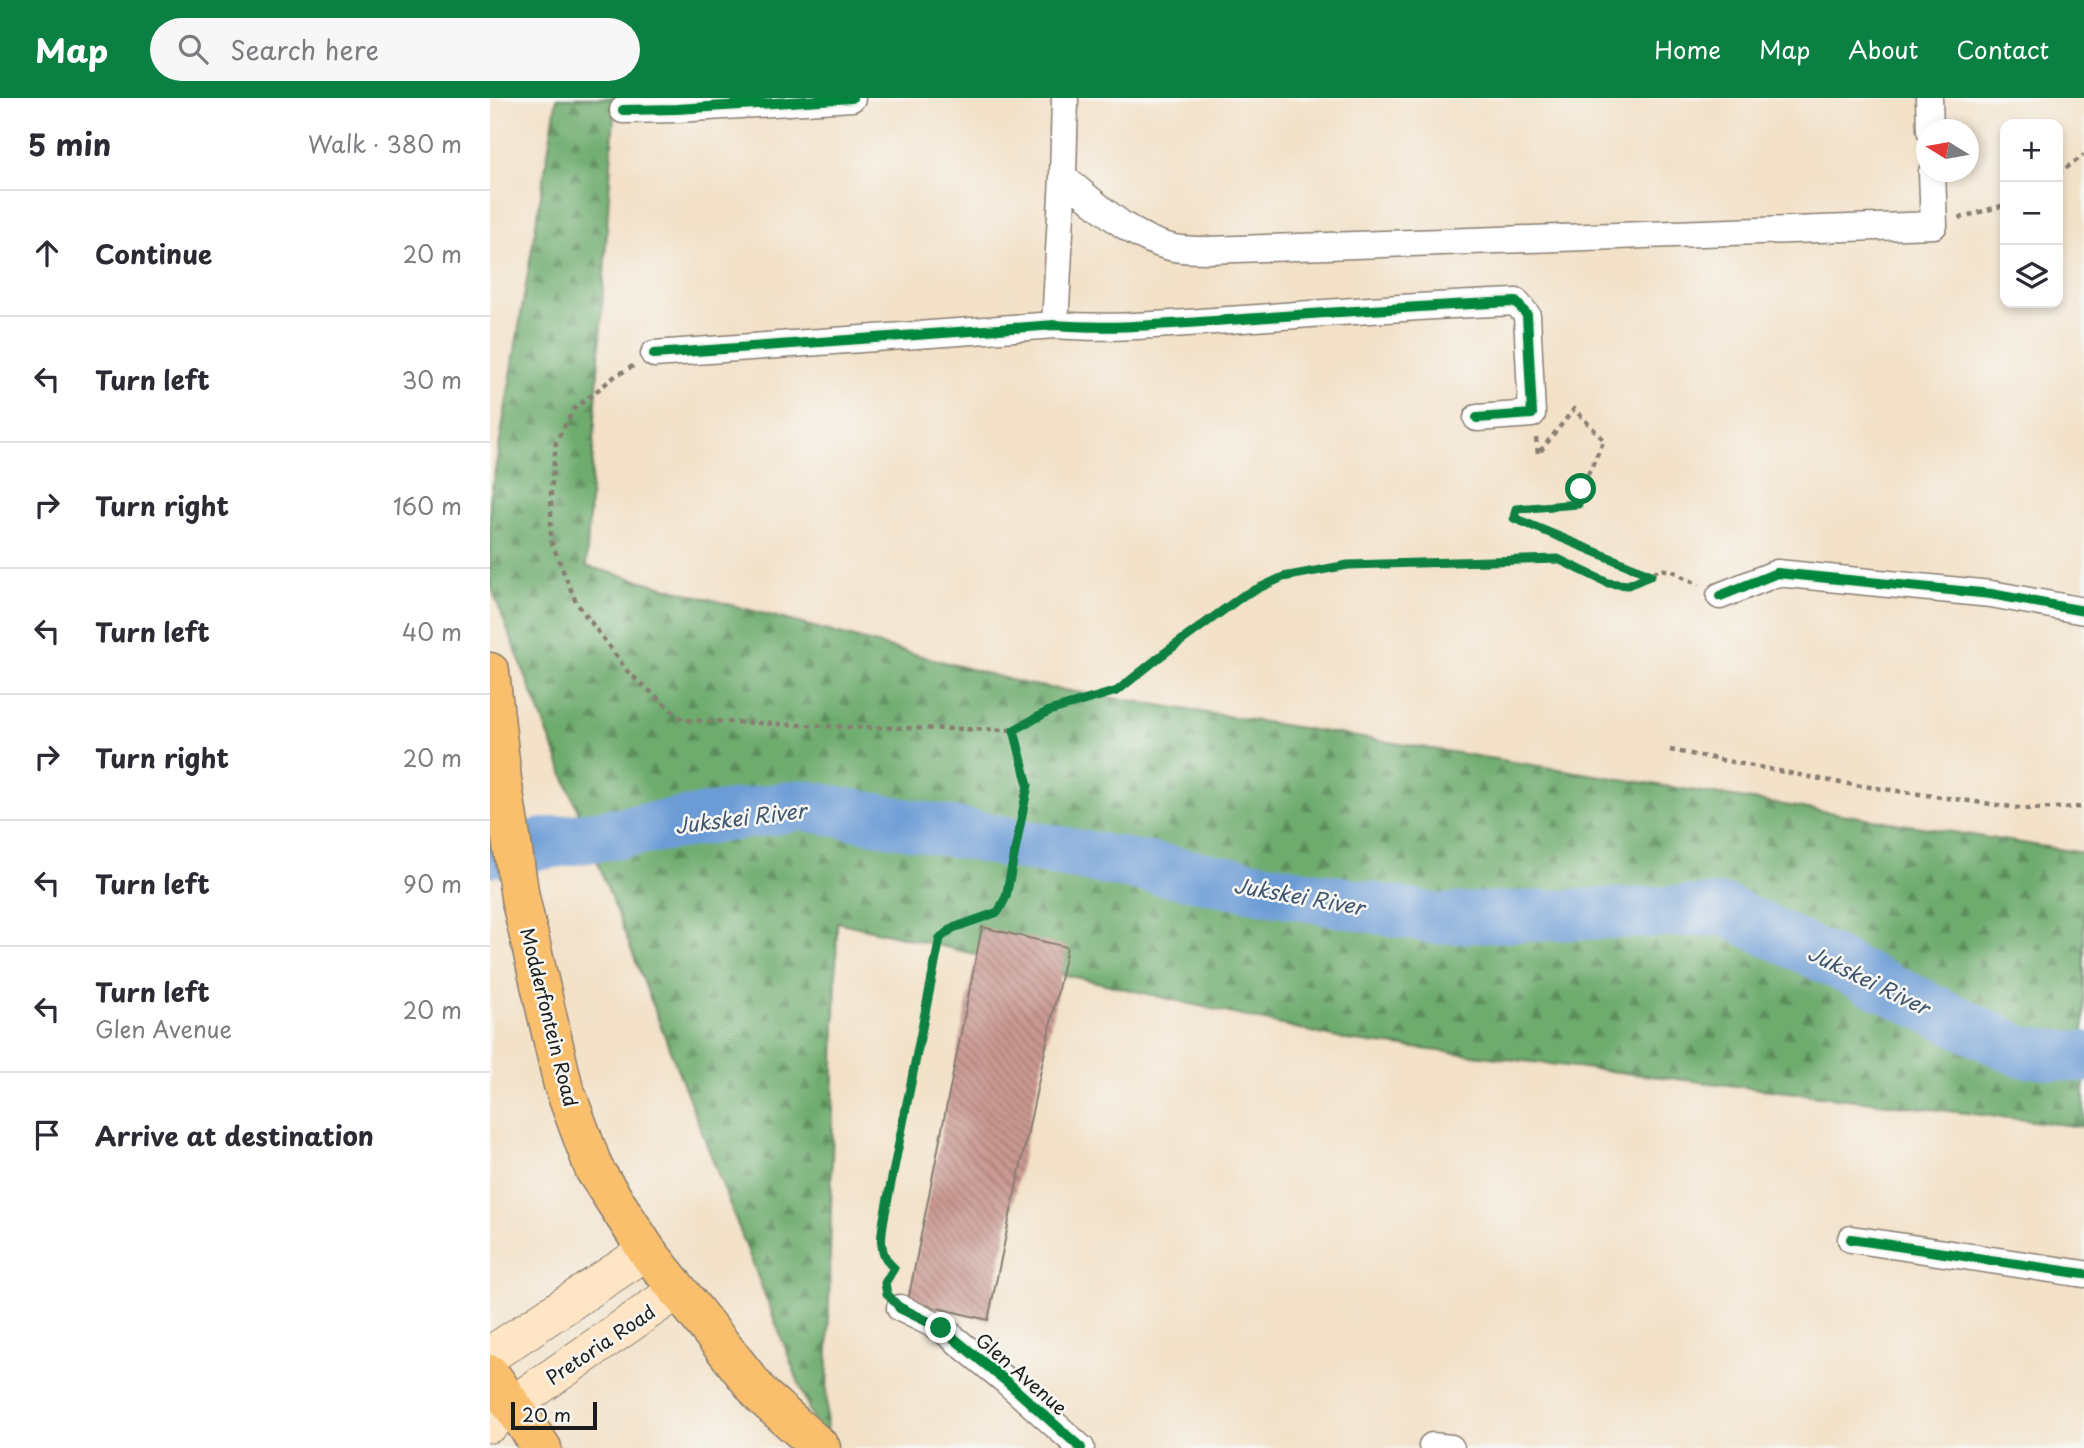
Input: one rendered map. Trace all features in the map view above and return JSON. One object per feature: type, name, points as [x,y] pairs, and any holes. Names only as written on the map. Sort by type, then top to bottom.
[{"type":"main road","name":"Modderfontein Road","points":[[490,672],[502,779],[520,897],[563,1085],[594,1169],[647,1251],[762,1396],[821,1448]]},
{"type":"main road","points":[[490,1355],[647,1251]]},
{"type":"main road","name":"Pretoria Road","points":[[501,1414],[678,1290]]},
{"type":"main road","points":[[490,1374],[501,1414],[542,1448]]},
{"type":"street","points":[[623,110],[852,98]]},
{"type":"street","points":[[1055,325],[1065,98]]},
{"type":"street","points":[[1929,98],[1930,119]]},
{"type":"street","points":[[1063,177],[1124,225],[1153,241],[1175,248],[1208,250],[1934,225],[1932,182]]},
{"type":"street","points":[[654,354],[1055,325],[1079,327],[1175,323],[1516,302],[1527,315],[1532,414],[1477,418]]},
{"type":"street","points":[[1720,596],[1777,573],[1991,594],[2084,611]]},
{"type":"street","points":[[1851,1239],[2084,1274]]},
{"type":"street","name":"Glen Avenue","points":[[900,1308],[941,1328],[1081,1448]]},
{"type":"path","points":[[2063,170],[2084,155]]},
{"type":"path","points":[[1934,225],[2000,206]]},
{"type":"path","points":[[654,354],[614,377],[574,409],[556,442],[551,492],[551,541],[576,602],[628,672],[683,720],[1014,730],[1049,711],[1117,691],[1244,595],[1283,577],[1348,565],[1558,559],[1608,583],[1628,585],[1658,569],[1672,571],[1720,596]]},
{"type":"path","points":[[1532,414],[1538,454],[1574,409],[1604,440],[1581,489],[1578,504],[1516,509],[1514,518],[1651,575]]},
{"type":"path","points":[[900,1308],[887,1294],[885,1283],[894,1268],[887,1263],[882,1253],[887,1203],[940,938],[953,928],[998,912],[1006,897],[1028,785],[1014,730]]},
{"type":"path","points":[[1671,750],[1841,783],[2026,809],[2084,807]]},
{"type":"green space","points":[[557,98],[615,98],[586,566],[1026,684],[2084,853],[2084,1127],[1346,1040],[837,922],[824,1448],[490,584],[490,501]]},
{"type":"building","points":[[982,927],[1067,947],[988,1320],[908,1301]]},
{"type":"waterway","name":"Jukskei River","points":[[490,852],[802,805],[1436,919],[1725,910],[2022,1052],[2084,1057]]},
{"type":"cycle path","points":[[623,110],[852,98]]},
{"type":"cycle path","points":[[654,354],[1055,325],[1149,325],[1516,302],[1527,315],[1532,414],[1477,418]]},
{"type":"cycle path","points":[[1720,596],[1777,573],[1991,594],[2084,611]]},
{"type":"cycle path","points":[[1851,1239],[2084,1274]]},
{"type":"cycle path","points":[[900,1308],[941,1328],[1081,1448]]},
{"type":"route","points":[[941,1328],[900,1308],[887,1294],[885,1283],[894,1268],[887,1263],[881,1243],[940,938],[953,928],[998,912],[1006,897],[1028,785],[1014,730],[1049,711],[1117,691],[1244,595],[1283,577],[1348,565],[1558,559],[1608,583],[1628,585],[1651,575],[1514,518],[1516,509],[1578,504],[1581,489]]}]
